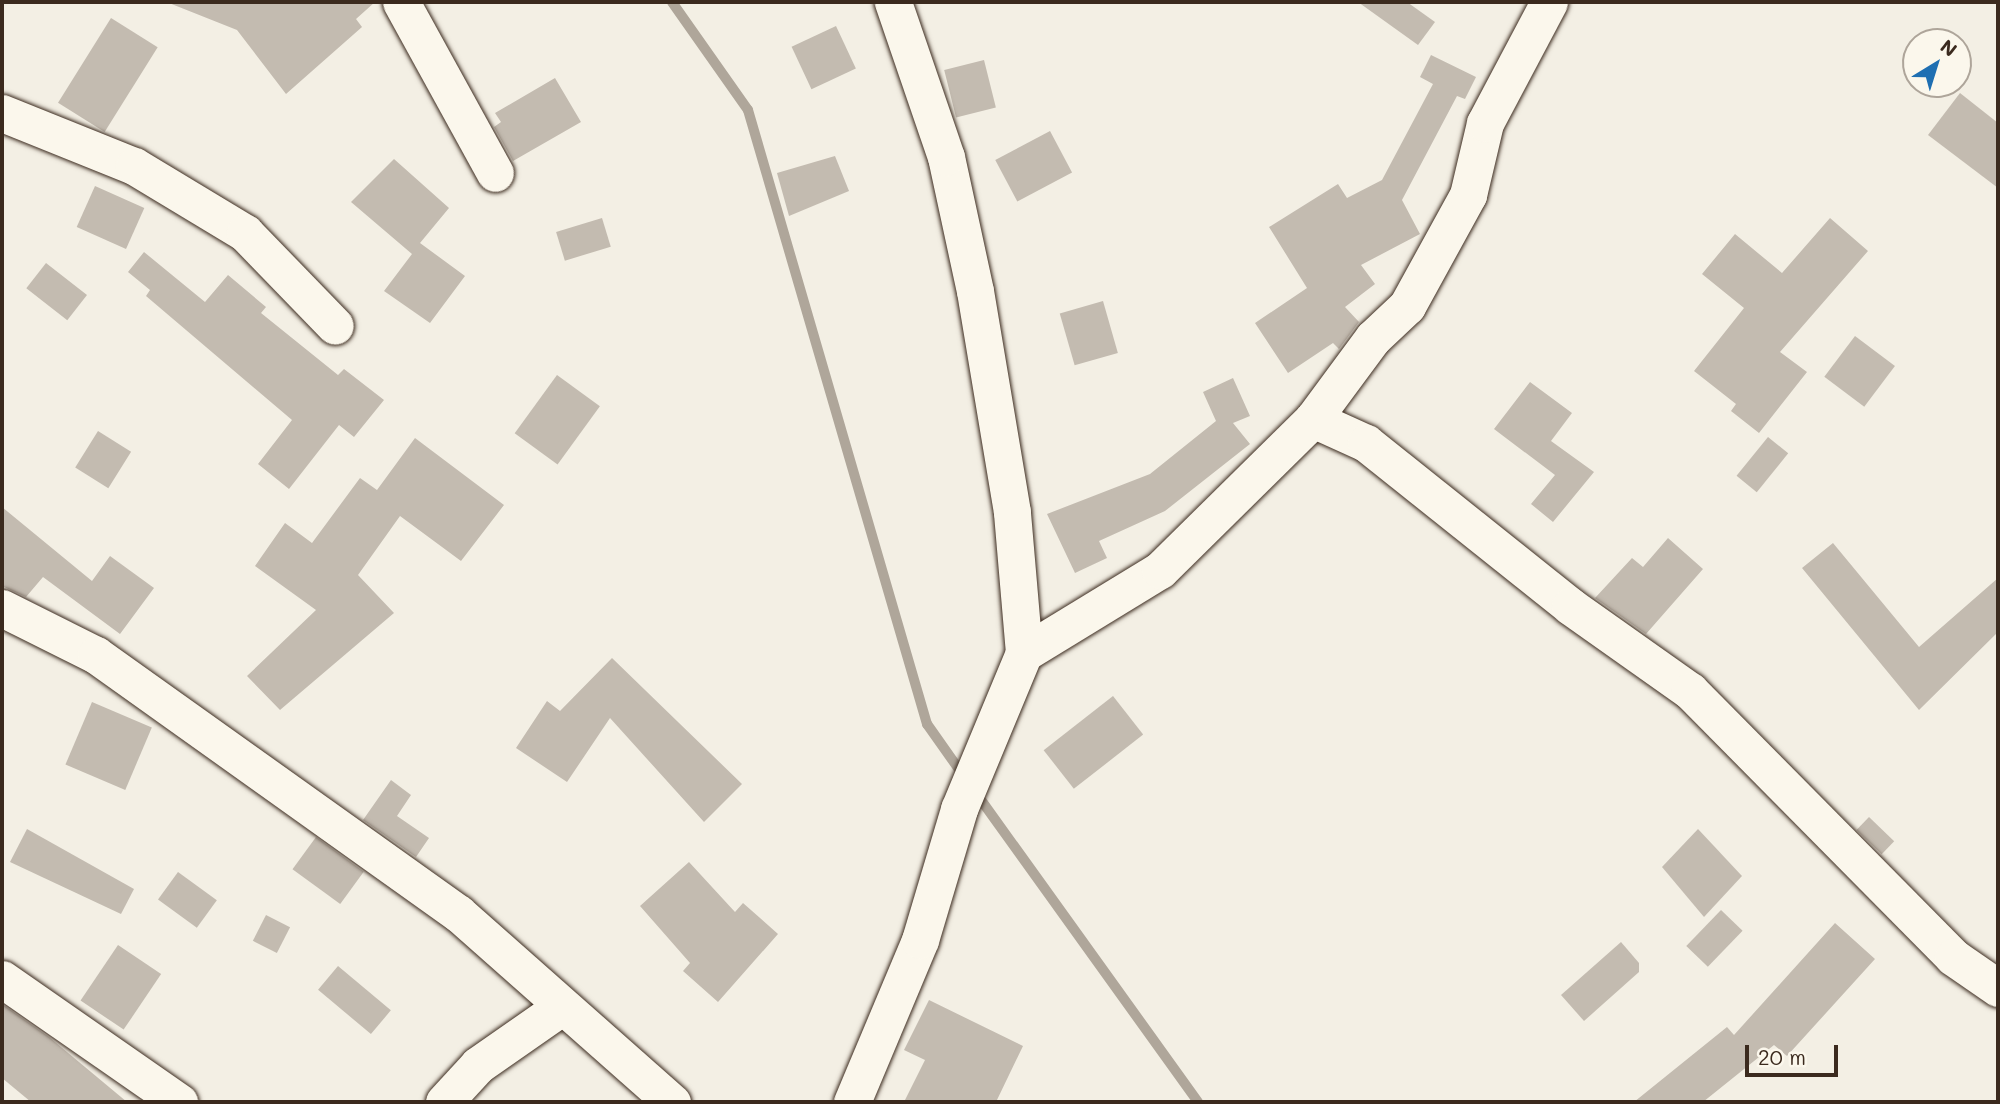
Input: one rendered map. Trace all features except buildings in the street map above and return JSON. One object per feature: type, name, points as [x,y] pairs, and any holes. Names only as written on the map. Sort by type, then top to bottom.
[{"type":"street","points":[[401,2],[495,173]]},
{"type":"street","points":[[852,1102],[920,940],[959,809],[1024,653],[1012,512],[975,291],[946,157],[893,2]]},
{"type":"street","points":[[1024,653],[1160,570],[1313,419],[1432,267],[1468,195],[1485,123],[1549,2]]},
{"type":"street","points":[[2,113],[134,166],[245,233],[335,326]]},
{"type":"street","points":[[1313,419],[1366,443],[1570,606],[1690,691],[1953,957],[1998,988]]},
{"type":"street","points":[[2,608],[96,655],[458,913],[561,1007],[672,1102]]},
{"type":"street","points":[[2,979],[179,1102]]},
{"type":"street","points":[[444,1102],[478,1065],[561,1007]]},
{"type":"waterway","points":[[672,2],[748,110],[927,724],[963,775]]},
{"type":"waterway","points":[[976,793],[1198,1102]]}]
